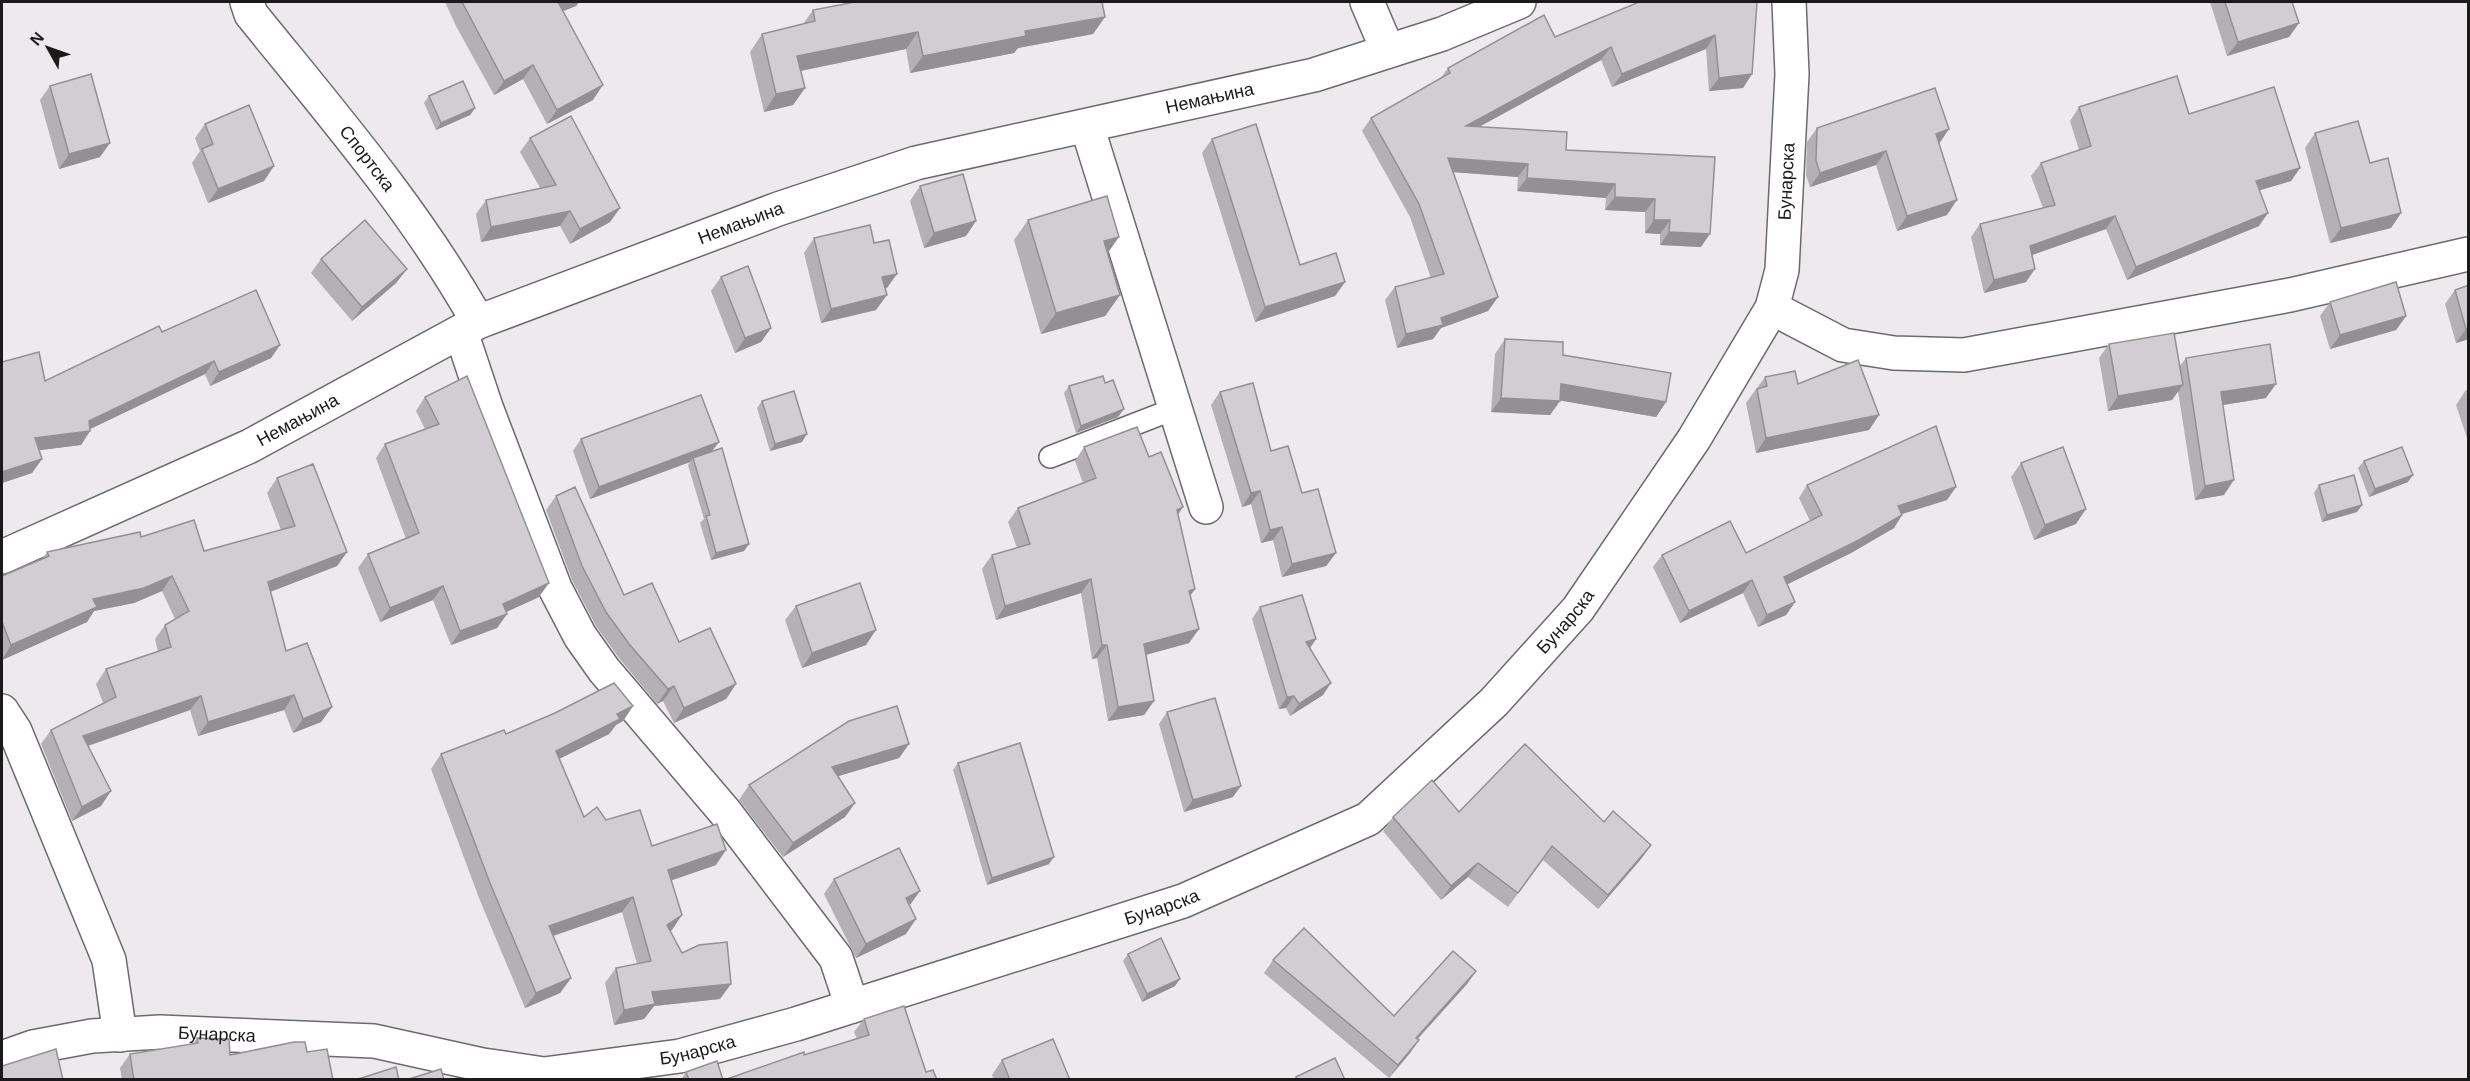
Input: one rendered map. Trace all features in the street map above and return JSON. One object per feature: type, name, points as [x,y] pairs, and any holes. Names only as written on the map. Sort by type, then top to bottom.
[{"type":"street","name":"Спортска","points":[[247,2],[251,14],[337,121],[450,272],[470,327],[486,407],[555,588],[568,615],[604,669],[725,812],[836,958],[852,1006]]},
{"type":"street","points":[[1367,2],[1388,51]]},
{"type":"street","name":"Немањина","points":[[2,557],[250,446],[470,327],[778,209],[916,163],[1314,75],[1442,34],[1519,2]]},
{"type":"street","name":"Бунарска","points":[[2,1058],[33,1047],[92,1036],[160,1032],[374,1041],[483,1065],[544,1074],[680,1056],[852,1006],[1183,901],[1368,819],[1494,702],[1578,609],[1694,439],[1772,308],[1782,270],[1792,74],[1789,2]]},
{"type":"street","points":[[1087,126],[1206,507]]},
{"type":"street","points":[[1772,308],[1844,345],[1894,353],[1964,355],[2290,295],[2469,254]]},
{"type":"street","points":[[2,711],[15,731],[109,960],[120,1035]]},
{"type":"lane","points":[[1050,457],[1174,409]]},
{"type":"building","points":[[462,2],[558,2],[603,85],[557,110],[533,65],[504,81]]},
{"type":"building","points":[[855,2],[1102,2],[1105,17],[1025,31],[1026,36],[923,56],[918,32],[797,56],[805,88],[776,94],[762,34],[815,21],[813,10]]},
{"type":"building","points":[[1639,2],[1757,2],[1752,74],[1719,78],[1715,35],[1622,74],[1611,47],[1466,126],[1567,132],[1566,150],[1715,157],[1710,234],[1669,232],[1670,220],[1654,220],[1655,199],[1615,197],[1615,184],[1527,178],[1528,164],[1448,158],[1498,297],[1441,318],[1443,325],[1406,334],[1395,287],[1444,274],[1419,204],[1371,118],[1450,73],[1448,68],[1544,15],[1555,37]]},
{"type":"building","points":[[2225,2],[2292,2],[2299,23],[2238,42]]},
{"type":"building","points":[[91,74],[110,143],[69,154],[50,86]]},
{"type":"building","points":[[2177,76],[2189,114],[2274,87],[2300,168],[2256,181],[2268,213],[2136,267],[2115,216],[2030,246],[2035,269],[1994,280],[1980,224],[2055,205],[2041,163],[2091,146],[2079,107]]},
{"type":"building","points":[[463,81],[475,108],[441,123],[429,96]]},
{"type":"building","points":[[1935,88],[1949,129],[1936,134],[1957,200],[1907,216],[1886,151],[1820,173],[1816,161],[1817,128]]},
{"type":"building","points":[[249,105],[274,166],[218,189],[202,149],[213,144],[205,124]]},
{"type":"building","points":[[571,116],[620,208],[580,229],[570,211],[491,227],[486,200],[556,185],[530,138]]},
{"type":"building","points":[[2358,121],[2370,163],[2388,158],[2401,213],[2341,228],[2315,133]]},
{"type":"building","points":[[1256,124],[1300,265],[1336,253],[1345,282],[1265,307],[1212,139]]},
{"type":"building","points":[[963,174],[976,221],[934,233],[920,186]]},
{"type":"building","points":[[1107,196],[1119,237],[1104,241],[1120,295],[1056,313],[1028,220]]},
{"type":"building","points":[[365,220],[407,269],[362,307],[321,259]]},
{"type":"building","points":[[870,225],[874,243],[889,240],[897,274],[882,277],[887,295],[831,309],[814,238]]},
{"type":"building","points":[[748,266],[771,328],[745,338],[721,277]]},
{"type":"building","points":[[2396,282],[2406,316],[2340,335],[2330,302]]},
{"type":"building","points":[[2469,285],[2469,328],[2466,329],[2455,290]]},
{"type":"building","points":[[256,290],[280,345],[219,372],[214,361],[89,421],[90,431],[35,438],[42,459],[2,472],[2,362],[39,352],[45,381],[159,326],[162,332]]},
{"type":"building","points":[[2174,333],[2183,385],[2118,396],[2109,344]]},
{"type":"building","points":[[1505,339],[1563,342],[1563,355],[1671,373],[1666,402],[1561,384],[1560,401],[1501,398]]},
{"type":"building","points":[[2270,344],[2276,384],[2221,392],[2234,480],[2205,486],[2186,358]]},
{"type":"building","points":[[1858,360],[1879,415],[1766,438],[1757,389],[1767,386],[1765,377],[1795,371],[1798,384]]},
{"type":"building","points":[[467,376],[549,583],[503,604],[507,614],[460,631],[443,586],[390,608],[368,554],[419,533],[385,444],[439,424],[425,397]]},
{"type":"building","points":[[1103,376],[1105,383],[1113,380],[1124,409],[1081,426],[1069,386]]},
{"type":"building","points":[[1253,383],[1271,451],[1288,446],[1302,493],[1318,489],[1336,553],[1292,564],[1282,527],[1270,530],[1260,491],[1251,493],[1220,392]]},
{"type":"building","points":[[794,391],[807,434],[775,444],[762,401]]},
{"type":"building","points":[[701,395],[719,442],[599,487],[581,439]]},
{"type":"building","points":[[1936,426],[1956,487],[1898,506],[1902,515],[1859,540],[1784,577],[1795,602],[1767,615],[1752,580],[1689,611],[1662,555],[1730,521],[1746,553],[1822,515],[1807,485]]},
{"type":"building","points":[[1137,427],[1149,457],[1161,452],[1183,507],[1177,510],[1195,589],[1189,591],[1199,629],[1144,644],[1154,701],[1118,707],[1107,645],[1102,645],[1091,579],[1005,606],[992,555],[1030,544],[1018,508],[1096,478],[1084,447]]},
{"type":"building","points":[[2063,447],[2086,509],[2045,525],[2021,463]]},
{"type":"building","points":[[2402,447],[2413,475],[2375,489],[2364,461]]},
{"type":"building","points":[[722,448],[749,544],[716,553],[706,516],[710,515],[693,458]]},
{"type":"building","points":[[313,464],[347,552],[268,582],[286,651],[307,643],[332,707],[303,719],[294,695],[208,722],[201,696],[83,736],[111,791],[82,807],[51,730],[116,697],[106,669],[171,647],[165,625],[189,611],[172,576],[144,588],[93,599],[97,607],[11,645],[2,622],[2,576],[49,556],[47,552],[140,532],[141,537],[194,520],[204,551],[295,526],[277,478]]},
{"type":"building","points":[[2354,475],[2362,505],[2327,515],[2319,485]]},
{"type":"building","points":[[575,487],[624,595],[652,583],[679,642],[710,628],[736,684],[684,708],[674,686],[668,689],[629,644],[606,612],[582,566],[556,496]]},
{"type":"building","points":[[860,583],[876,630],[812,653],[796,606]]},
{"type":"building","points":[[1302,595],[1316,639],[1306,642],[1331,683],[1299,704],[1294,696],[1287,697],[1260,607]]},
{"type":"building","points":[[614,683],[633,706],[617,714],[620,719],[556,751],[584,817],[597,807],[606,820],[640,810],[652,846],[717,824],[726,850],[668,870],[682,915],[667,925],[682,953],[699,945],[727,942],[731,984],[652,992],[655,1004],[624,1010],[616,968],[651,961],[633,897],[549,926],[571,978],[536,993],[490,883],[441,754],[504,730],[506,734],[555,713]]},
{"type":"building","points":[[1215,698],[1241,786],[1193,800],[1167,712]]},
{"type":"building","points":[[897,706],[909,744],[832,767],[855,803],[793,843],[749,785],[849,721]]},
{"type":"building","points":[[1020,743],[1054,857],[992,878],[958,763]]},
{"type":"building","points":[[1525,744],[1604,822],[1613,811],[1651,845],[1608,895],[1552,846],[1518,893],[1478,863],[1451,886],[1393,817],[1432,780],[1459,812]]},
{"type":"building","points":[[899,848],[920,891],[906,898],[916,919],[866,944],[834,879]]},
{"type":"building","points":[[1304,928],[1394,1016],[1453,951],[1476,971],[1416,1038],[1419,1040],[1398,1065],[1273,960]]},
{"type":"building","points":[[1161,938],[1180,979],[1147,994],[1128,954]]},
{"type":"building","points":[[904,1006],[926,1072],[933,1070],[937,1080],[724,1080],[804,1052],[804,1055],[869,1035],[864,1019]]},
{"type":"building","points":[[197,1038],[229,1039],[230,1055],[294,1042],[305,1042],[307,1052],[327,1049],[333,1080],[134,1080],[130,1054],[198,1043]]},
{"type":"building","points":[[1053,1039],[1070,1080],[1010,1080],[1002,1060]]},
{"type":"building","points":[[56,1049],[63,1080],[2,1080],[2,1066]]},
{"type":"building","points":[[1335,1058],[1345,1080],[1297,1080],[1296,1077]]},
{"type":"building","points":[[717,1061],[723,1080],[689,1080],[686,1072]]},
{"type":"building","points":[[396,1067],[399,1080],[355,1080]]},
{"type":"building","points":[[441,1069],[444,1080],[406,1080]]}]
